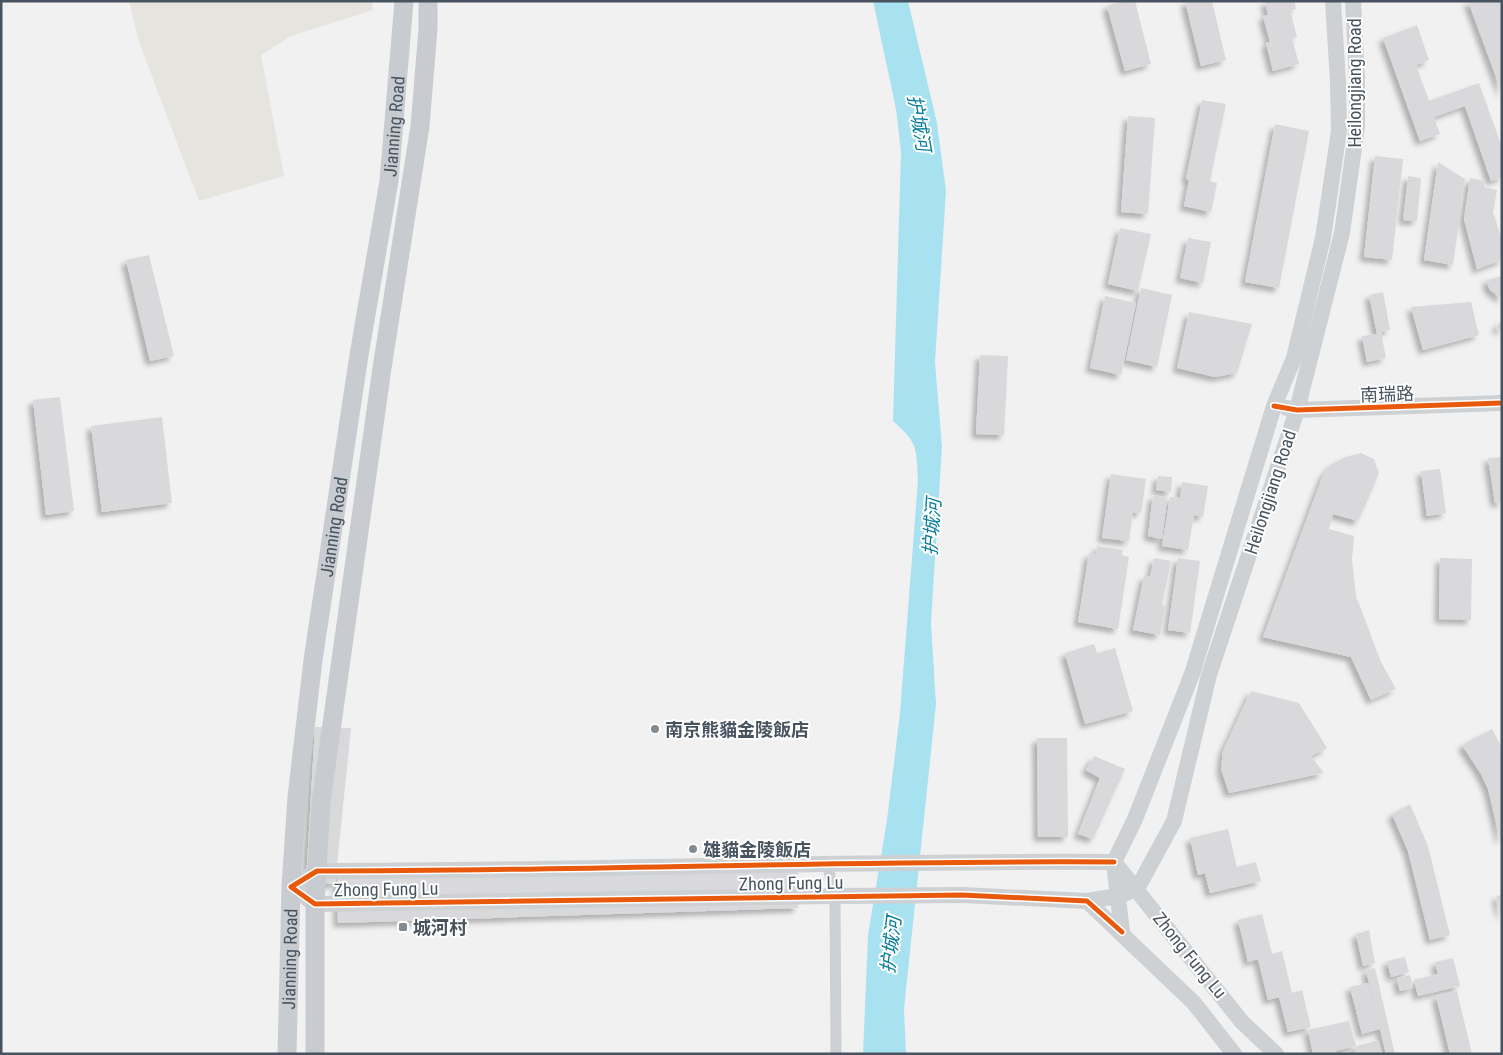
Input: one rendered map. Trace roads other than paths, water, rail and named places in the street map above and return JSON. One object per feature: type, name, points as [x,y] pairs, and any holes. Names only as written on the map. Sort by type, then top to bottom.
[{"type":"main road","name":"Jianning Road","points":[[287,1054],[291,887],[297,797],[313,660],[358,355],[390,181],[404,1]]},
{"type":"main road","name":"Jianning Road","points":[[314,1054],[317,871],[324,782],[382,368],[420,126],[428,29],[428,1]]},
{"type":"main road","name":"Heilongjiang Road","points":[[1114,862],[1135,820],[1192,674],[1274,406],[1294,358],[1324,238],[1335,161],[1338,131],[1338,92],[1333,1]]},
{"type":"main road","name":"Heilongjiang Road","points":[[1137,889],[1174,821],[1209,675],[1297,410],[1342,233],[1358,127],[1353,1]]},
{"type":"main road","name":"南瑞路","points":[[1274,406],[1297,410],[1502,403]]},
{"type":"main road","name":"Zhong Fung Lu","points":[[1234,1054],[1194,1003],[1122,932],[1087,902],[962,895],[316,904],[291,887],[317,871],[602,869],[940,861],[1114,862],[1242,1022],[1276,1054]]},
{"type":"main road","points":[[1114,862],[1122,932]]},
{"type":"main road","points":[[1087,902],[1118,896],[1137,889]]},
{"type":"street","points":[[827,864],[835,896],[836,1054]]},
{"type":"water","name":"护城河","points":[[873,1],[908,1],[937,123],[946,191],[935,362],[942,447],[931,623],[936,704],[904,1009],[906,1054],[863,1054],[868,935],[887,820],[900,713],[918,480],[914,446],[907,435],[893,421],[901,152],[896,109]]},
{"type":"place","name":"南京熊貓金陵飯店","points":[[655,729]]},
{"type":"place","name":"雄貓金陵飯店","points":[[693,849]]},
{"type":"place","name":"城河村","points":[[403,927]]}]
